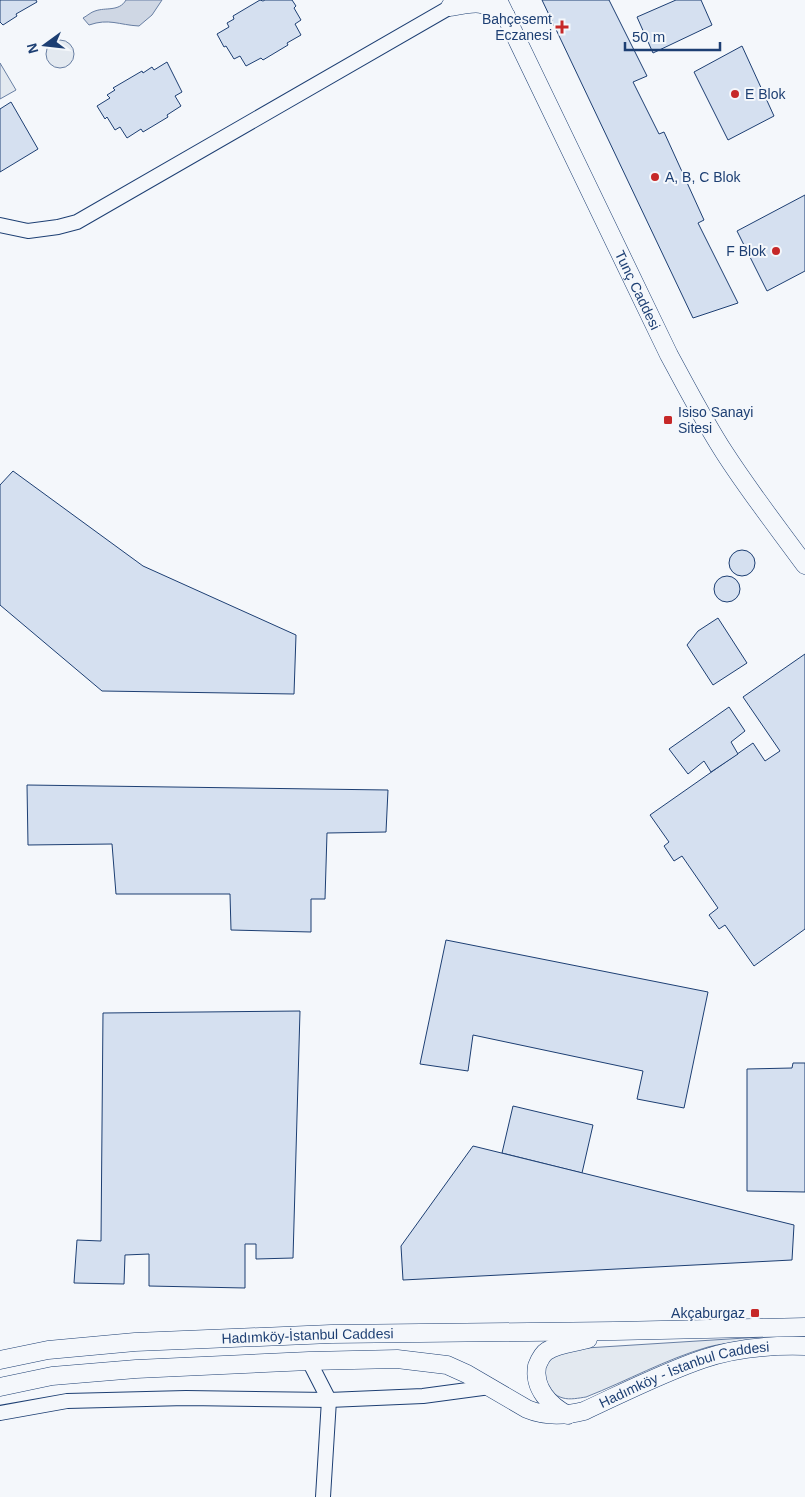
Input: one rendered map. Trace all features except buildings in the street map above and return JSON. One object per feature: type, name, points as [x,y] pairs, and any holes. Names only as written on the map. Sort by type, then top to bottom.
[{"type":"main road","points":[[456,2],[474,2],[502,8]]},
{"type":"main road","name":"Tunç Caddesi","points":[[502,8],[692,398],[724,452],[805,566]]},
{"type":"main road","name":"Hadımköy - İstanbul Caddesi","points":[[615,1331],[805,1327]]},
{"type":"main road","points":[[568,1416],[551,1404],[542,1394],[536,1373],[538,1361],[546,1351],[559,1345],[583,1341],[615,1331]]},
{"type":"main road","name":"Hadımköy-İstanbul Caddesi","points":[[0,1360],[48,1350],[135,1342],[307,1335],[615,1331]]},
{"type":"main road","points":[[307,1335],[309,1361]]},
{"type":"main road","name":"Hadımköy - İstanbul Caddesi","points":[[568,1416],[584,1411],[703,1359],[743,1350],[789,1345],[805,1346]]},
{"type":"main road","name":"Hadımköy-İstanbul Caddesi","points":[[0,1387],[52,1376],[136,1369],[397,1359],[447,1365],[467,1374],[527,1410],[537,1413],[568,1416]]},
{"type":"street","points":[[0,225],[28,231],[77,222],[456,2]]},
{"type":"street","points":[[309,1361],[329,1400],[323,1497]]},
{"type":"street","points":[[0,1413],[67,1401],[186,1398],[329,1400],[423,1396],[490,1387]]},
{"type":"shaded area","points":[[126,0],[162,0],[152,15],[139,26],[108,22],[89,25],[83,18],[95,11],[120,6]]},
{"type":"shaded area","points":[[60,40],[70,44],[74,54],[70,64],[60,68],[50,64],[46,54],[50,44]]},
{"type":"shaded area","points":[[0,63],[16,90],[0,99]]},
{"type":"shaded area","points":[[777,1336],[777,1339],[742,1341],[692,1352],[586,1397],[569,1399],[557,1396],[549,1388],[544,1377],[544,1371],[549,1360],[570,1349]]},
{"type":"place","name":"Bahçesemt Eczanesi","points":[[562,27]]},
{"type":"place","name":"E Blok","points":[[735,94]]},
{"type":"place","name":"A, B, C Blok","points":[[655,177]]},
{"type":"place","name":"F Blok","points":[[776,251]]},
{"type":"place","name":"Isiso Sanayi Sitesi","points":[[668,420]]},
{"type":"place","name":"Akçaburgaz","points":[[755,1313]]}]
